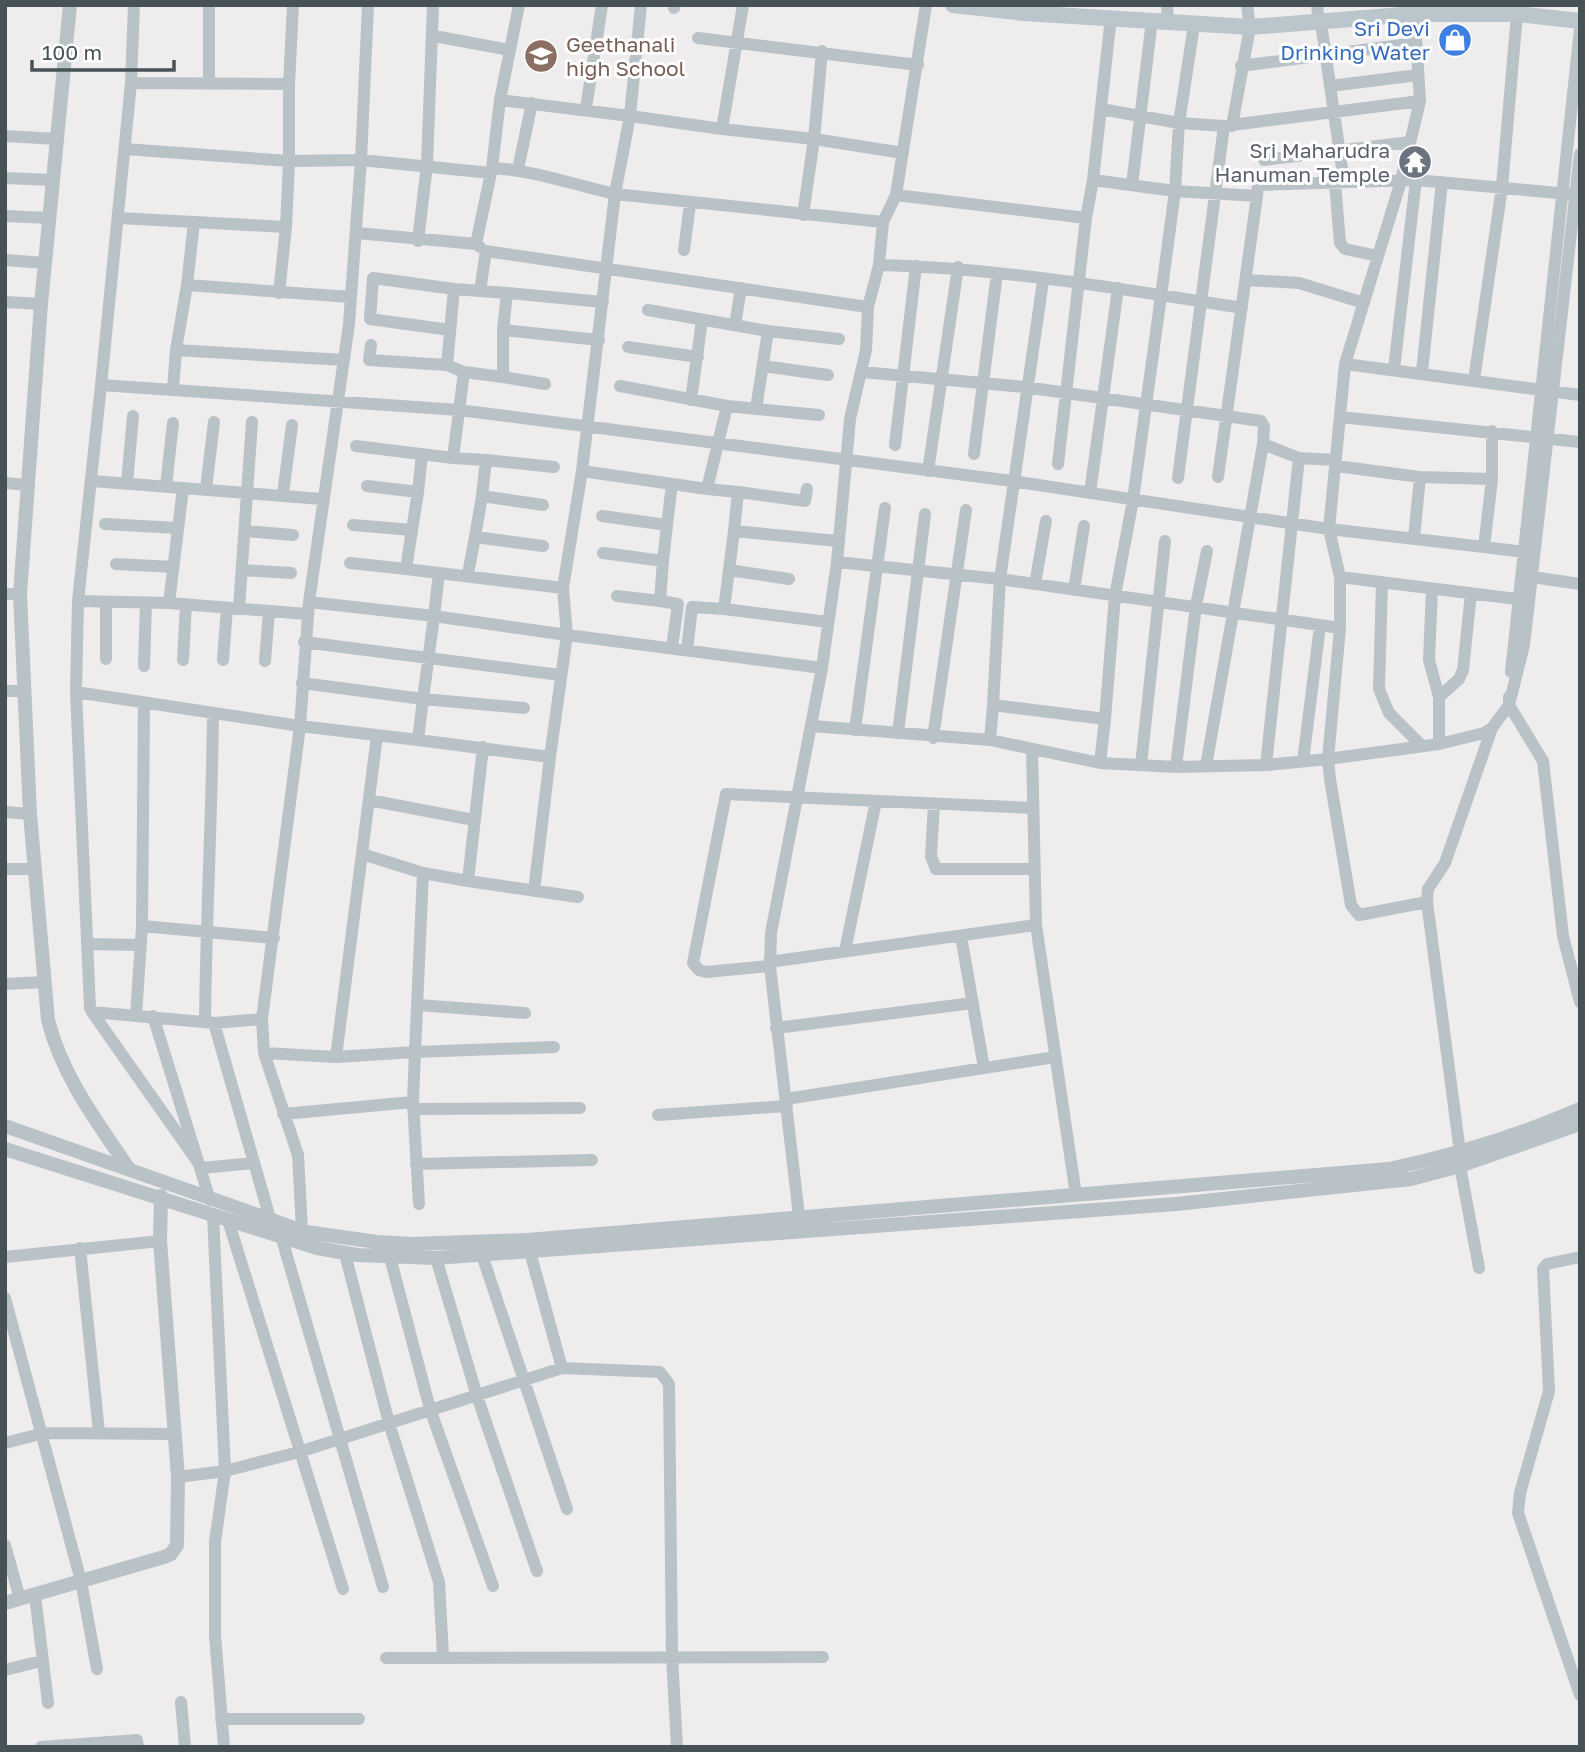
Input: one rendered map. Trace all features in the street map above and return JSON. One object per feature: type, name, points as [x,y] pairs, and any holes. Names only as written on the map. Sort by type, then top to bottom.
[{"type":"main road","points":[[953,5],[1101,13],[1152,20],[1168,13],[1194,25],[1250,27],[1320,24],[1414,10],[1580,21]]},
{"type":"street","points":[[70,5],[41,304],[27,485],[13,594],[48,1020],[59,1056],[129,1169]]},
{"type":"street","points":[[134,5],[131,83],[119,218],[78,601],[76,692],[87,944],[92,1012],[202,1168]]},
{"type":"street","points":[[209,5],[209,83]]},
{"type":"street","points":[[279,293],[286,227],[293,5]]},
{"type":"street","points":[[302,1230],[298,1155],[293,1133],[264,1053],[262,1019],[300,726],[308,608],[344,360],[362,160],[368,5]]},
{"type":"street","points":[[418,241],[427,165],[434,36],[433,5]]},
{"type":"street","points":[[480,291],[481,247],[500,100],[519,5]]},
{"type":"street","points":[[586,108],[602,5]]},
{"type":"street","points":[[534,891],[567,635],[564,588],[589,428],[615,194],[630,116],[641,5]]},
{"type":"street","points":[[722,129],[743,5]]},
{"type":"street","points":[[799,1216],[776,1028],[770,964],[771,933],[813,726],[822,668],[837,562],[850,419],[862,372],[868,307],[880,265],[883,222],[896,195],[926,5]]},
{"type":"street","points":[[1178,478],[1217,194],[1228,126],[1250,27],[1247,5]]},
{"type":"street","points":[[1317,5],[1339,151],[1340,243],[1345,249],[1378,256]]},
{"type":"street","points":[[1414,10],[1420,102],[1401,181],[1345,365],[1329,529],[1340,578],[1340,628],[1328,759],[1331,795],[1354,912],[1359,915],[1427,902]]},
{"type":"street","points":[[1058,464],[1101,109],[1101,13]]},
{"type":"street","points":[[1474,380],[1503,187],[1517,15]]},
{"type":"street","points":[[1132,185],[1152,20]]},
{"type":"street","points":[[1100,763],[1115,596],[1133,500],[1175,191],[1179,123],[1194,25]]},
{"type":"street","points":[[1573,194],[1580,29]]},
{"type":"street","points":[[434,36],[510,50]]},
{"type":"street","points":[[698,38],[822,51],[918,65]]},
{"type":"street","points":[[1241,66],[1416,43]]},
{"type":"street","points":[[803,215],[814,139],[822,51]]},
{"type":"street","points":[[1330,86],[1418,75]]},
{"type":"street","points":[[131,83],[289,84]]},
{"type":"street","points":[[500,100],[586,108],[903,153]]},
{"type":"street","points":[[1101,109],[1179,123],[1228,126],[1420,102]]},
{"type":"street","points":[[518,169],[532,103]]},
{"type":"street","points":[[5,136],[57,139]]},
{"type":"street","points":[[1264,160],[1410,142]]},
{"type":"street","points":[[125,149],[289,161],[362,160],[491,170],[518,169],[537,177],[615,194],[690,204],[883,222]]},
{"type":"street","points":[[1479,1268],[1460,1159],[1427,902],[1428,889],[1444,863],[1492,728],[1509,705],[1524,645],[1526,576],[1580,154]]},
{"type":"street","points":[[5,178],[53,180]]},
{"type":"street","points":[[1093,180],[1175,191],[1257,196]]},
{"type":"street","points":[[1218,477],[1258,185],[1416,180],[1573,194]]},
{"type":"street","points":[[1394,369],[1416,180]]},
{"type":"street","points":[[1422,372],[1441,182]]},
{"type":"street","points":[[896,195],[1086,218]]},
{"type":"street","points":[[684,250],[690,204]]},
{"type":"street","points":[[5,216],[49,218]]},
{"type":"street","points":[[119,218],[286,227]]},
{"type":"street","points":[[173,389],[194,222]]},
{"type":"street","points":[[357,233],[481,247],[868,307]]},
{"type":"street","points":[[5,260],[45,263]]},
{"type":"street","points":[[880,265],[958,267],[1043,281],[1118,288],[1242,309]]},
{"type":"street","points":[[895,445],[916,266]]},
{"type":"street","points":[[928,471],[958,267]]},
{"type":"street","points":[[974,454],[997,273]]},
{"type":"street","points":[[450,330],[370,319],[373,278],[454,289],[603,302]]},
{"type":"street","points":[[1246,280],[1299,284],[1364,303]]},
{"type":"street","points":[[990,740],[1000,579],[1025,387],[1043,281]]},
{"type":"street","points":[[187,285],[350,297]]},
{"type":"street","points":[[735,325],[741,288]]},
{"type":"street","points":[[1090,493],[1105,399],[1118,288]]},
{"type":"street","points":[[447,365],[454,289]]},
{"type":"street","points":[[503,377],[503,330],[507,293]]},
{"type":"street","points":[[5,302],[41,304]]},
{"type":"street","points":[[648,310],[768,331],[839,339]]},
{"type":"street","points":[[691,400],[702,320]]},
{"type":"street","points":[[503,330],[599,340]]},
{"type":"street","points":[[756,409],[768,331]]},
{"type":"street","points":[[371,345],[369,360],[447,365],[464,372],[545,384]]},
{"type":"street","points":[[628,347],[698,357]]},
{"type":"street","points":[[176,350],[344,360]]},
{"type":"street","points":[[1345,365],[1422,372],[1580,395]]},
{"type":"street","points":[[763,366],[828,375]]},
{"type":"street","points":[[453,458],[464,372]]},
{"type":"street","points":[[862,372],[1025,387],[1264,423],[1235,611],[1206,766]]},
{"type":"street","points":[[101,385],[459,410],[1012,481],[1329,529],[1524,552]]},
{"type":"street","points":[[620,386],[727,406],[819,415]]},
{"type":"street","points":[[707,489],[727,406]]},
{"type":"street","points":[[127,483],[133,416]]},
{"type":"street","points":[[1340,417],[1580,442]]},
{"type":"street","points":[[206,489],[214,422]]},
{"type":"street","points":[[223,660],[242,570],[252,422]]},
{"type":"street","points":[[166,486],[173,423]]},
{"type":"street","points":[[283,494],[292,425]]},
{"type":"street","points":[[1484,547],[1492,479],[1492,431]]},
{"type":"street","points":[[1543,438],[1524,552],[1526,576],[1517,599],[1509,705],[1543,761],[1563,936],[1580,1002]]},
{"type":"street","points":[[1262,444],[1299,458],[1420,477],[1492,479]]},
{"type":"street","points":[[356,446],[555,467]]},
{"type":"street","points":[[406,569],[422,454]]},
{"type":"street","points":[[1266,765],[1295,522],[1299,458]]},
{"type":"street","points":[[468,574],[486,460]]},
{"type":"street","points":[[582,471],[805,500],[807,489]]},
{"type":"street","points":[[1414,538],[1420,477]]},
{"type":"street","points":[[92,481],[248,491],[323,499]]},
{"type":"street","points":[[5,483],[27,485]]},
{"type":"street","points":[[660,601],[673,484]]},
{"type":"street","points":[[367,486],[418,492]]},
{"type":"street","points":[[169,603],[183,488]]},
{"type":"street","points":[[724,609],[738,492]]},
{"type":"street","points":[[482,496],[543,505]]},
{"type":"street","points":[[855,730],[885,508]]},
{"type":"street","points":[[933,738],[966,510]]},
{"type":"street","points":[[898,733],[925,514]]},
{"type":"street","points":[[602,516],[667,525]]},
{"type":"street","points":[[1035,584],[1045,521]]},
{"type":"street","points":[[105,524],[177,528]]},
{"type":"street","points":[[353,525],[412,530]]},
{"type":"street","points":[[1074,590],[1084,526]]},
{"type":"street","points":[[245,531],[293,535]]},
{"type":"street","points":[[734,531],[838,541]]},
{"type":"street","points":[[475,537],[543,546]]},
{"type":"street","points":[[1141,765],[1165,541]]},
{"type":"street","points":[[1176,767],[1196,606],[1206,551]]},
{"type":"street","points":[[603,553],[663,561]]},
{"type":"street","points":[[837,562],[1000,579],[1340,628]]},
{"type":"street","points":[[350,563],[468,574],[564,588]]},
{"type":"street","points":[[116,564],[173,568]]},
{"type":"street","points":[[242,570],[291,573]]},
{"type":"street","points":[[729,570],[789,579]]},
{"type":"street","points":[[418,740],[439,573]]},
{"type":"street","points":[[1526,576],[1580,584]]},
{"type":"street","points":[[1340,578],[1517,599]]},
{"type":"street","points":[[1382,583],[1379,689],[1389,713],[1421,745]]},
{"type":"street","points":[[1432,589],[1429,664],[1439,697],[1439,744]]},
{"type":"street","points":[[1439,697],[1459,679],[1463,670],[1471,593]]},
{"type":"street","points":[[617,596],[678,604],[672,647]]},
{"type":"street","points":[[78,601],[169,603],[269,611],[308,608],[434,616],[822,668]]},
{"type":"street","points":[[106,602],[106,659]]},
{"type":"street","points":[[144,666],[146,603]]},
{"type":"street","points":[[183,660],[186,604]]},
{"type":"street","points":[[687,650],[692,607],[828,622]]},
{"type":"street","points":[[265,661],[269,611]]},
{"type":"street","points":[[1303,761],[1320,626]]},
{"type":"street","points":[[304,642],[560,675]]},
{"type":"street","points":[[302,682],[423,699],[524,708]]},
{"type":"street","points":[[5,691],[22,691]]},
{"type":"street","points":[[76,692],[300,726],[550,757]]},
{"type":"street","points":[[136,1014],[142,926],[145,703]]},
{"type":"street","points":[[993,705],[1105,719]]},
{"type":"street","points":[[213,713],[212,858],[206,932],[209,1023],[271,1222]]},
{"type":"street","points":[[813,726],[933,738],[990,740],[1100,763],[1176,767],[1266,765],[1328,759],[1439,744],[1484,733],[1492,728]]},
{"type":"street","points":[[336,1057],[377,736]]},
{"type":"street","points":[[468,881],[483,747]]},
{"type":"street","points":[[1032,749],[1036,925],[1076,1195]]},
{"type":"street","points":[[1032,808],[724,795],[693,960],[699,970],[706,972],[1036,925]]},
{"type":"street","points":[[369,800],[474,820]]},
{"type":"street","points":[[845,951],[876,801]]},
{"type":"street","points":[[933,804],[931,856],[936,869],[1034,869]]},
{"type":"street","points":[[5,813],[30,814]]},
{"type":"street","points":[[362,855],[423,873],[578,897]]},
{"type":"street","points":[[5,869],[35,869]]},
{"type":"street","points":[[419,1204],[413,1105],[423,873]]},
{"type":"street","points":[[142,926],[274,938]]},
{"type":"street","points":[[961,936],[984,1068]]},
{"type":"street","points":[[87,944],[140,945]]},
{"type":"street","points":[[5,984],[44,982]]},
{"type":"street","points":[[776,1028],[973,1003]]},
{"type":"street","points":[[418,1005],[525,1013]]},
{"type":"street","points":[[92,1012],[136,1014],[209,1023],[262,1019]]},
{"type":"street","points":[[153,1016],[210,1200]]},
{"type":"street","points":[[264,1053],[336,1057],[554,1047]]},
{"type":"street","points":[[658,1115],[787,1102],[1055,1057]]},
{"type":"street","points":[[284,1114],[413,1105],[580,1108]]},
{"type":"street","points":[[5,1126],[129,1169],[213,1215],[282,1239],[345,1254],[436,1258],[1176,1204],[1411,1179],[1580,1109]]},
{"type":"street","points":[[5,1149],[210,1200],[302,1230],[377,1242],[424,1243],[527,1240],[1389,1169],[1460,1159],[1580,1124]]},
{"type":"street","points":[[87,1154],[99,1144],[100,1126]]},
{"type":"street","points":[[416,1164],[592,1160]]},
{"type":"street","points":[[202,1168],[254,1163]]},
{"type":"street","points":[[5,1603],[171,1554],[177,1539],[178,1477],[160,1241],[162,1189]]},
{"type":"street","points":[[213,1215],[225,1471],[215,1542],[215,1635],[223,1747]]},
{"type":"street","points":[[228,1220],[343,1588]]},
{"type":"street","points":[[282,1239],[342,1437],[383,1587]]},
{"type":"street","points":[[5,1257],[160,1241]]},
{"type":"street","points":[[80,1248],[99,1432]]},
{"type":"street","points":[[530,1252],[562,1367]]},
{"type":"street","points":[[345,1254],[388,1423],[439,1582],[443,1656]]},
{"type":"street","points":[[482,1255],[567,1509]]},
{"type":"street","points":[[1580,1256],[1547,1264],[1542,1271],[1549,1391],[1520,1493],[1518,1513],[1580,1695]]},
{"type":"street","points":[[390,1257],[430,1409],[493,1586]]},
{"type":"street","points":[[436,1258],[477,1396],[537,1571]]},
{"type":"street","points":[[5,1298],[21,1364],[44,1433],[81,1581],[97,1669]]},
{"type":"street","points":[[178,1477],[225,1471],[299,1452],[562,1367],[657,1371],[667,1379],[672,1656],[677,1747]]},
{"type":"street","points":[[5,1443],[44,1433],[175,1434]]},
{"type":"street","points":[[5,1545],[27,1597],[48,1703]]},
{"type":"street","points":[[386,1658],[823,1657]]},
{"type":"street","points":[[5,1670],[41,1661]]},
{"type":"street","points":[[181,1702],[185,1747]]},
{"type":"street","points":[[221,1719],[359,1719]]},
{"type":"street","points":[[41,1747],[136,1740],[138,1747]]},
{"type":"place","name":"Sri Devi Drinking Water","points":[[1455,40]]},
{"type":"place","name":"Geethanali high School","points":[[541,56]]},
{"type":"place","name":"Sri Maharudra Hanuman Temple","points":[[1415,162]]}]
